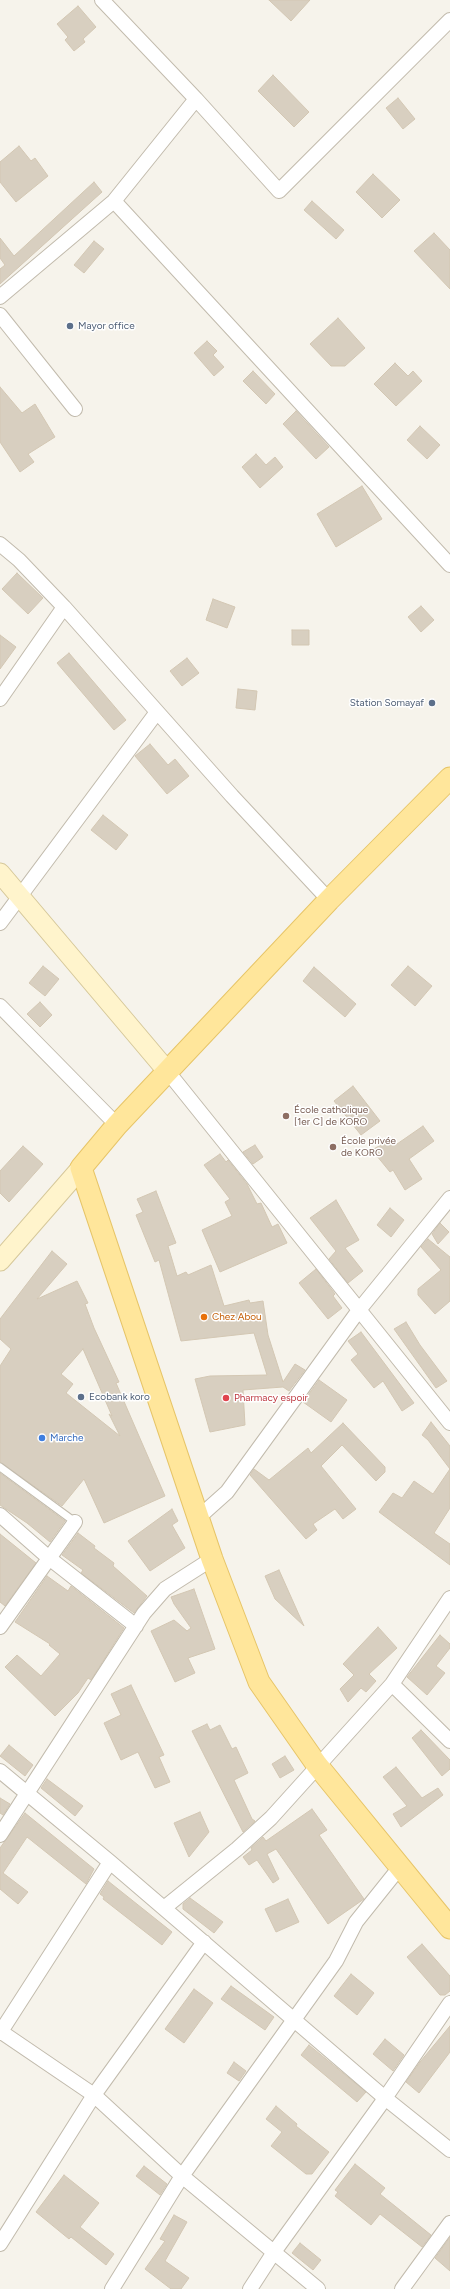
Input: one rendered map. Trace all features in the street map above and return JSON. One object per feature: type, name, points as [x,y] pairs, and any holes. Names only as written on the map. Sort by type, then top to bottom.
[{"type":"main road","points":[[450,778],[329,900],[117,1125],[81,1168],[199,1517],[212,1560],[259,1682],[317,1766],[450,1928]]},
{"type":"street","points":[[102,0],[196,99],[279,190],[450,20]]},
{"type":"street","points":[[0,296],[114,201],[196,99]]},
{"type":"street","points":[[114,201],[450,566]]},
{"type":"street","points":[[0,314],[75,409]]},
{"type":"street","points":[[0,544],[19,560],[64,607],[157,712],[329,900]]},
{"type":"street","points":[[0,699],[64,607]]},
{"type":"street","points":[[0,923],[157,712]]},
{"type":"street","points":[[0,873],[168,1072],[450,1423]]},
{"type":"street","points":[[0,1006],[117,1125]]},
{"type":"street","points":[[0,1261],[81,1168]]},
{"type":"street","points":[[199,1517],[227,1492],[359,1310],[450,1198]]},
{"type":"street","points":[[0,1515],[49,1558],[136,1626]]},
{"type":"street","points":[[0,1627],[75,1522]]},
{"type":"street","points":[[0,1835],[144,1613],[165,1589],[212,1560]]},
{"type":"street","points":[[164,1908],[238,1849],[271,1818],[392,1684],[450,1598]]},
{"type":"street","points":[[392,1684],[450,1741]]},
{"type":"street","points":[[0,1771],[110,1862],[386,2098],[450,2150]]},
{"type":"street","points":[[110,1862],[0,2032],[94,2095],[182,2176],[318,2289]]},
{"type":"street","points":[[112,2289],[182,2176],[336,1961],[356,1922],[400,1867]]},
{"type":"street","points":[[0,2244],[94,2095],[204,1942]]},
{"type":"street","points":[[250,2289],[274,2252],[386,2098],[450,2003]]},
{"type":"street","points":[[402,2289],[450,2223]]},
{"type":"lane","points":[[0,1467],[75,1522]]},
{"type":"building","points":[[269,0],[310,0],[291,21]]},
{"type":"building","points":[[78,6],[96,27],[83,39],[85,42],[74,51],[65,40],[68,37],[57,24]]},
{"type":"building","points":[[273,75],[309,112],[294,127],[258,91]]},
{"type":"building","points":[[398,98],[415,119],[403,129],[386,108]]},
{"type":"building","points":[[19,146],[31,161],[35,158],[48,176],[16,202],[0,182],[0,162]]},
{"type":"building","points":[[373,174],[400,200],[382,218],[356,192]]},
{"type":"building","points":[[94,182],[102,192],[0,284],[0,269],[5,265],[0,258],[0,238],[14,256]]},
{"type":"building","points":[[312,201],[344,230],[336,239],[304,210]]},
{"type":"building","points":[[434,233],[450,250],[450,289],[414,251]]},
{"type":"building","points":[[94,241],[104,249],[84,273],[74,265]]},
{"type":"building","points":[[338,318],[365,348],[345,366],[331,366],[310,344]]},
{"type":"building","points":[[207,341],[217,351],[213,355],[224,367],[214,376],[194,353]]},
{"type":"building","points":[[395,363],[408,376],[413,371],[422,381],[396,406],[374,384]]},
{"type":"building","points":[[253,371],[275,394],[266,404],[243,381]]},
{"type":"building","points":[[0,387],[22,413],[35,404],[55,437],[28,454],[34,462],[20,472],[0,442]]},
{"type":"building","points":[[296,411],[329,447],[316,459],[283,424]]},
{"type":"building","points":[[420,426],[440,445],[427,459],[407,440]]},
{"type":"building","points":[[256,454],[266,465],[275,457],[283,467],[260,488],[242,467]]},
{"type":"building","points":[[362,486],[382,519],[336,547],[317,514]]},
{"type":"building","points":[[17,573],[43,598],[28,614],[2,589]]},
{"type":"building","points":[[213,599],[235,607],[227,628],[206,620]]},
{"type":"building","points":[[421,606],[434,620],[421,632],[408,617]]},
{"type":"building","points":[[292,630],[309,630],[309,645],[292,645]]},
{"type":"building","points":[[0,635],[16,647],[0,669]]},
{"type":"building","points":[[69,653],[126,720],[114,730],[57,663]]},
{"type":"building","points":[[187,658],[199,673],[182,686],[170,671]]},
{"type":"building","points":[[238,689],[257,691],[255,710],[236,708]]},
{"type":"building","points":[[150,744],[168,765],[175,759],[189,776],[167,794],[135,756]]},
{"type":"building","points":[[103,815],[128,835],[116,850],[91,830]]},
{"type":"building","points":[[43,966],[59,979],[45,996],[29,983]]},
{"type":"building","points":[[408,966],[432,986],[415,1006],[391,985]]},
{"type":"building","points":[[314,967],[356,1004],[345,1017],[303,981]]},
{"type":"building","points":[[40,1002],[52,1015],[40,1027],[27,1014]]},
{"type":"building","points":[[353,1086],[380,1121],[361,1135],[334,1101]]},
{"type":"building","points":[[423,1126],[434,1141],[409,1159],[422,1179],[405,1190],[393,1170],[390,1172],[372,1150],[393,1138],[397,1144]]},
{"type":"building","points":[[255,1145],[263,1157],[253,1164],[243,1152]]},
{"type":"building","points":[[23,1146],[43,1164],[9,1202],[0,1193],[0,1171]]},
{"type":"building","points":[[220,1154],[226,1162],[228,1160],[247,1184],[257,1204],[261,1203],[272,1227],[278,1224],[287,1243],[220,1272],[202,1230],[232,1216],[225,1202],[230,1199],[204,1165]]},
{"type":"building","points":[[156,1191],[176,1243],[168,1246],[177,1276],[186,1272],[188,1275],[211,1265],[224,1306],[249,1300],[250,1303],[263,1301],[268,1335],[283,1382],[295,1364],[305,1370],[289,1391],[283,1387],[243,1390],[245,1425],[210,1432],[195,1379],[210,1376],[267,1375],[254,1333],[181,1341],[159,1260],[155,1262],[136,1215],[143,1212],[137,1199]]},
{"type":"building","points":[[336,1200],[359,1240],[345,1248],[363,1271],[348,1283],[329,1259],[336,1251],[310,1218]]},
{"type":"building","points":[[390,1208],[404,1220],[391,1237],[377,1225]]},
{"type":"building","points":[[440,1223],[449,1232],[438,1244],[432,1234]]},
{"type":"building","points":[[428,1239],[450,1257],[450,1301],[435,1314],[418,1295],[418,1289],[441,1270],[421,1247]]},
{"type":"building","points":[[52,1251],[67,1264],[37,1299],[77,1281],[88,1303],[85,1304],[94,1328],[119,1382],[116,1383],[165,1496],[104,1523],[84,1479],[62,1506],[0,1462],[0,1366],[11,1349],[0,1339],[0,1319]],"holes":[[[83,1349],[112,1416],[109,1414],[120,1436],[66,1393],[73,1384],[61,1374]]]},
{"type":"building","points":[[316,1269],[335,1294],[333,1296],[342,1308],[328,1319],[299,1283]]},
{"type":"building","points":[[406,1322],[420,1345],[447,1381],[436,1388],[394,1329]]},
{"type":"building","points":[[361,1332],[414,1403],[402,1411],[383,1381],[374,1388],[351,1360],[358,1354],[348,1341]]},
{"type":"building","points":[[319,1380],[347,1400],[331,1422],[303,1402]]},
{"type":"building","points":[[431,1422],[450,1446],[450,1469],[428,1440],[422,1435]]},
{"type":"building","points":[[343,1423],[385,1467],[385,1472],[376,1481],[342,1445],[321,1466],[356,1509],[343,1519],[335,1509],[313,1524],[317,1530],[306,1539],[250,1475],[254,1469],[269,1480],[308,1448],[311,1453]]},
{"type":"building","points":[[450,1469],[450,1508],[434,1533],[450,1544],[450,1565],[379,1512],[393,1493],[402,1498],[414,1481],[433,1494]]},
{"type":"building","points":[[0,1473],[65,1521],[50,1542],[27,1523],[0,1505]]},
{"type":"building","points":[[172,1509],[178,1521],[172,1525],[185,1548],[150,1571],[128,1541]]},
{"type":"building","points":[[78,1533],[95,1546],[94,1548],[114,1563],[113,1566],[147,1596],[134,1613],[81,1573],[83,1570],[62,1555]]},
{"type":"building","points":[[0,1534],[36,1563],[5,1606],[0,1602]]},
{"type":"building","points":[[279,1570],[304,1626],[275,1599],[265,1576]]},
{"type":"building","points":[[47,1576],[68,1591],[71,1586],[124,1628],[91,1680],[88,1678],[78,1693],[55,1716],[5,1667],[17,1655],[41,1676],[60,1654],[49,1645],[50,1644],[15,1622]]},
{"type":"building","points":[[194,1589],[215,1649],[188,1658],[195,1673],[175,1682],[151,1631],[174,1620],[187,1631],[191,1628],[174,1604],[171,1597]]},
{"type":"building","points":[[378,1627],[397,1648],[369,1674],[376,1681],[366,1692],[361,1688],[348,1702],[340,1689],[354,1675],[343,1664]]},
{"type":"building","points":[[440,1635],[450,1644],[450,1648],[436,1666],[445,1673],[427,1695],[407,1677]]},
{"type":"building","points":[[131,1685],[164,1755],[159,1757],[170,1782],[155,1788],[138,1752],[121,1760],[104,1723],[121,1715],[111,1694]]},
{"type":"building","points":[[207,1724],[210,1730],[220,1725],[232,1749],[236,1747],[248,1773],[234,1780],[252,1819],[255,1821],[243,1832],[192,1731]]},
{"type":"building","points":[[421,1730],[450,1760],[450,1769],[442,1776],[412,1738]]},
{"type":"building","points":[[9,1745],[33,1765],[25,1776],[0,1756]]},
{"type":"building","points":[[285,1756],[294,1770],[280,1778],[272,1764]]},
{"type":"building","points":[[396,1767],[422,1798],[438,1788],[443,1795],[401,1827],[393,1814],[407,1806],[383,1777]]},
{"type":"building","points":[[47,1779],[83,1806],[75,1816],[41,1788]]},
{"type":"building","points":[[0,1798],[10,1804],[3,1815],[0,1813]]},
{"type":"building","points":[[312,1809],[327,1830],[319,1835],[364,1899],[328,1924],[276,1849],[267,1854],[279,1879],[273,1883],[257,1860],[249,1865],[243,1857],[252,1850],[251,1848],[263,1837],[266,1841]]},
{"type":"building","points":[[200,1812],[209,1832],[189,1857],[174,1823]]},
{"type":"building","points":[[25,1813],[94,1869],[86,1884],[27,1837],[3,1873],[28,1892],[18,1904],[0,1889],[0,1848]]},
{"type":"building","points":[[108,1881],[172,1932],[162,1945],[103,1899],[104,1897],[100,1894]]},
{"type":"building","points":[[190,1898],[223,1922],[214,1933],[183,1909],[183,1904]]},
{"type":"building","points":[[288,1899],[299,1922],[276,1932],[265,1909]]},
{"type":"building","points":[[422,1944],[450,1976],[450,1991],[445,1995],[440,1995],[407,1957]]},
{"type":"building","points":[[351,1974],[374,1993],[357,2015],[334,1996]]},
{"type":"building","points":[[231,1986],[274,2017],[265,2030],[221,1999]]},
{"type":"building","points":[[194,1989],[213,2003],[184,2043],[165,2029]]},
{"type":"building","points":[[450,2026],[450,2052],[419,2093],[406,2082],[420,2062]]},
{"type":"building","points":[[385,2039],[404,2055],[393,2071],[373,2054]]},
{"type":"building","points":[[309,2045],[366,2092],[357,2102],[301,2055]]},
{"type":"building","points":[[234,2062],[246,2071],[239,2081],[227,2073]]},
{"type":"building","points":[[276,2106],[297,2124],[296,2126],[329,2152],[312,2174],[306,2174],[271,2146],[282,2132],[266,2119]]},
{"type":"building","points":[[355,2164],[385,2188],[380,2194],[431,2235],[422,2247],[380,2214],[371,2225],[335,2196],[338,2192],[335,2190]]},
{"type":"building","points":[[144,2166],[167,2184],[160,2195],[136,2176]]},
{"type":"building","points":[[64,2175],[99,2203],[80,2227],[114,2254],[106,2265],[71,2237],[69,2239],[36,2212]]},
{"type":"building","points":[[174,2215],[187,2222],[165,2261],[189,2278],[181,2289],[171,2289],[145,2269],[165,2241],[160,2239]]},
{"type":"building","points":[[450,2237],[450,2271],[435,2258]]},
{"type":"building","points":[[300,2243],[321,2260],[313,2270],[292,2253]]},
{"type":"place","name":"Mayor office","points":[[70,326]]},
{"type":"place","name":"Station Somayaf","points":[[432,703]]},
{"type":"place","name":"École catholique [1er C] de KORO","points":[[286,1116]]},
{"type":"place","name":"École privée de KORO","points":[[333,1147]]},
{"type":"place","name":"Chez Abou","points":[[204,1317]]},
{"type":"place","name":"Ecobank koro","points":[[81,1397]]},
{"type":"place","name":"Pharmacy espoir","points":[[226,1398]]},
{"type":"place","name":"Marche","points":[[42,1438]]}]
